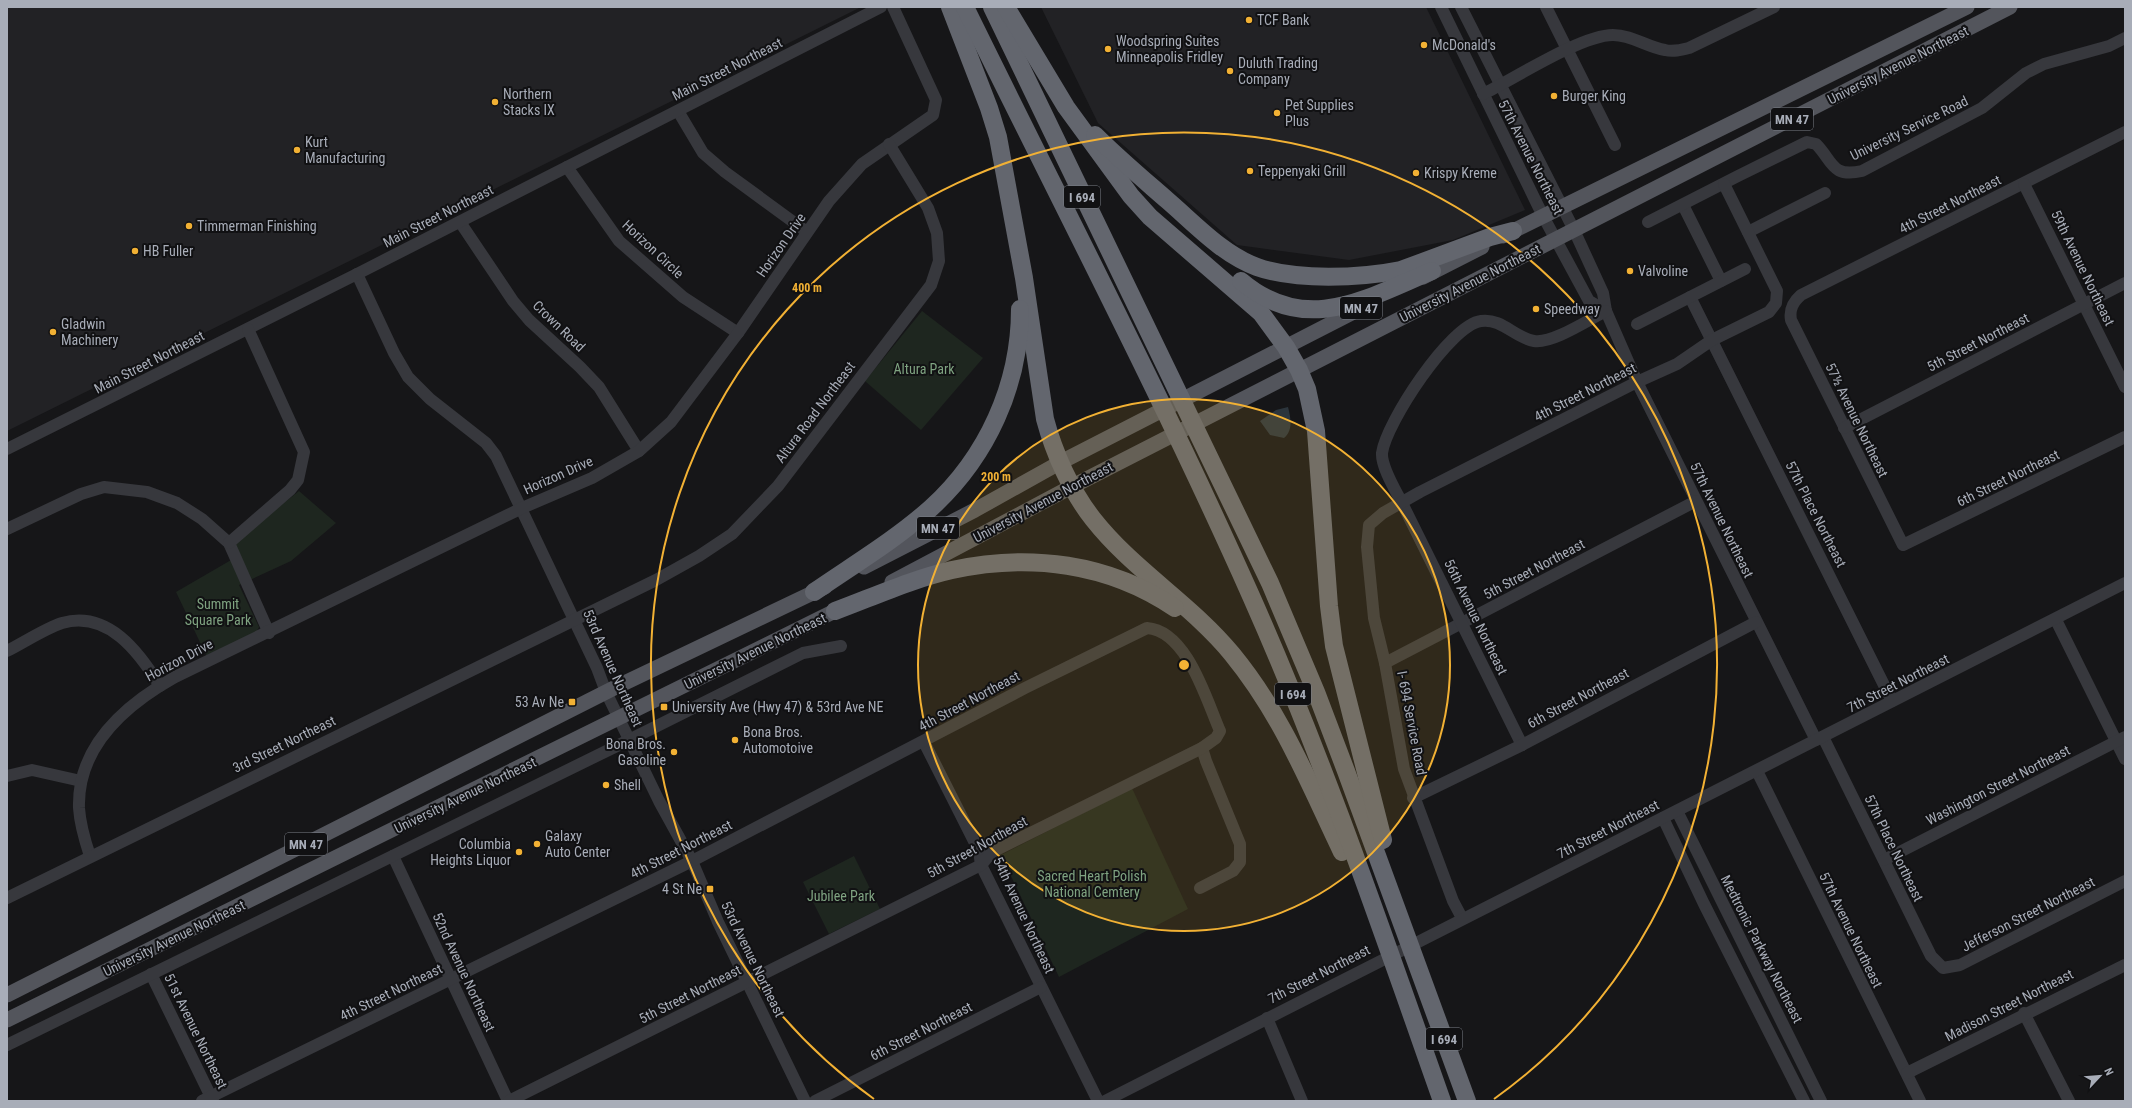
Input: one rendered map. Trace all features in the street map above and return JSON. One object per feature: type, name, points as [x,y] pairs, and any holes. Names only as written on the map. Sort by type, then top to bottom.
[{"type":"highway","points":[[950,7],[994,125],[1024,278],[1045,419],[1051,441],[1087,511],[1110,538],[1214,635],[1242,666],[1284,730],[1382,935]]},
{"type":"highway","name":"I 694","points":[[965,7],[1188,458],[1250,595],[1294,697],[1402,987],[1442,1101]]},
{"type":"highway","name":"I 694","points":[[992,7],[1270,583],[1309,675],[1359,804],[1467,1101]]},
{"type":"highway","points":[[1006,7],[1045,74],[1096,151],[1131,196],[1150,216],[1253,306],[1267,321],[1286,347],[1299,370],[1307,389],[1316,431],[1329,606],[1337,660],[1374,803],[1402,925]]},
{"type":"highway","points":[[1045,74],[1086,126],[1111,150],[1217,243],[1257,266],[1295,274],[1354,276],[1378,274],[1402,270],[1490,237],[1513,231]]},
{"type":"highway","points":[[1096,151],[1141,196],[1242,282],[1261,296],[1278,304],[1298,309],[1316,310],[1343,307],[1437,270]]},
{"type":"highway","points":[[814,592],[904,530],[931,508],[966,469],[978,453],[998,417],[1013,373],[1020,327],[1019,281],[1010,205]]},
{"type":"highway","points":[[835,611],[908,583],[951,570],[1005,562],[1060,564],[1115,578],[1158,598],[1208,633],[1242,666]]},
{"type":"main road","name":"University Avenue Northeast","points":[[7,995],[606,692],[814,592],[975,510],[1061,462],[1513,231],[1967,7]]},
{"type":"main road","name":"University Avenue Northeast","points":[[7,1020],[835,611],[1073,486],[2010,7]]},
{"type":"street","name":"Main Street Northeast","points":[[7,449],[460,222],[881,7]]},
{"type":"street","name":"Horizon Drive","points":[[90,856],[84,836],[79,809],[81,781],[93,749],[110,725],[129,706],[160,686],[522,508],[592,478],[639,451],[671,422],[738,333],[829,201],[862,164],[933,115],[936,100],[893,7]]},
{"type":"street","name":"57th Avenue Northeast","points":[[1442,7],[1483,94],[1544,216],[1589,301],[1606,311]]},
{"type":"street","name":"57th Avenue Northeast","points":[[1461,7],[1574,230],[1603,293],[1606,311],[1637,382],[1756,622],[1820,738]]},
{"type":"street","points":[[1546,7],[1615,145]]},
{"type":"street","points":[[1483,94],[1584,42],[1612,35],[1643,41],[1664,50],[1677,51],[1689,48],[1757,11],[1774,7]]},
{"type":"street","name":"University Service Road","points":[[1648,222],[1807,142],[1816,144],[1832,166],[1839,171],[1846,173],[1862,171],[1982,108],[2026,73],[2044,64],[2109,46],[2125,38]]},
{"type":"street","points":[[678,111],[703,153],[725,172],[807,232]]},
{"type":"street","name":"4th Street Northeast","points":[[1792,307],[1801,295],[2125,132]]},
{"type":"street","name":"Altura Road Northeast","points":[[575,619],[656,580],[699,556],[732,534],[778,486],[931,285],[940,261],[937,233],[928,208],[889,144]]},
{"type":"street","name":"Horizon Circle","points":[[567,167],[619,241],[683,297],[738,333]]},
{"type":"street","points":[[1724,184],[1748,232],[1825,193]]},
{"type":"street","name":"59th Avenue Northeast","points":[[2024,184],[2125,387]]},
{"type":"street","points":[[1683,205],[1721,281]]},
{"type":"street","name":"Crown Road","points":[[460,222],[513,301],[530,320],[580,366],[598,387],[639,451]]},
{"type":"street","name":"4th Street Northeast","points":[[1369,525],[1383,514],[1420,492],[1637,382],[1678,364],[1712,340],[1769,312],[1776,303],[1777,291],[1748,232]]},
{"type":"street","points":[[1637,324],[1745,269]]},
{"type":"street","name":"53rd Avenue Northeast","points":[[356,274],[394,353],[408,377],[430,399],[486,442],[496,456],[575,619],[606,692],[629,740],[659,801],[692,861],[718,922],[806,1101]]},
{"type":"street","name":"5th Street Northeast","points":[[1844,428],[2125,284]]},
{"type":"street","name":"57th Place Northeast","points":[[1690,297],[1892,701]]},
{"type":"street","name":"57½ Avenue Northeast","points":[[1792,307],[1790,313],[1792,320],[1903,545]]},
{"type":"street","points":[[1402,503],[1383,463],[1382,455],[1385,441],[1406,401],[1430,366],[1459,332],[1469,325],[1480,321],[1492,321],[1524,338],[1542,341],[1553,338],[1606,311]]},
{"type":"street","points":[[229,543],[290,490],[298,480],[304,452],[248,329]]},
{"type":"street","name":"6th Street Northeast","points":[[1903,545],[2125,436]]},
{"type":"street","points":[[7,529],[81,494],[104,487],[147,492],[177,503],[202,519],[229,543],[269,633]]},
{"type":"street","name":"5th Street Northeast","points":[[1385,663],[1696,501]]},
{"type":"street","name":"56th Avenue Northeast","points":[[1402,503],[1463,623],[1522,745]]},
{"type":"street","name":"I- 694 Service Road","points":[[1369,525],[1367,547],[1374,618],[1385,663],[1404,769],[1413,798],[1453,900],[1462,918]]},
{"type":"street","name":"7th Street Northeast","points":[[1105,1101],[1462,918],[2056,620],[2125,583]]},
{"type":"street","name":"3rd Street Northeast","points":[[7,898],[575,619]]},
{"type":"street","points":[[2056,620],[2121,740],[2125,759]]},
{"type":"street","points":[[7,651],[62,623],[81,622],[95,624],[112,631],[131,645],[160,686]]},
{"type":"street","name":"6th Street Northeast","points":[[1413,798],[1522,745],[1756,622]]},
{"type":"street","name":"4th Street Northeast","points":[[209,1100],[692,861],[924,742],[1025,688],[1147,628],[1157,629],[1170,637]]},
{"type":"street","name":"5th Street Northeast","points":[[508,1101],[981,865],[992,852],[1202,748],[1216,738],[1220,731],[1186,656],[1170,637]]},
{"type":"street","name":"University Avenue Northeast","points":[[7,1045],[803,653],[841,646]]},
{"type":"street","name":"57th Place Northeast","points":[[1820,738],[1884,860],[1931,956],[1943,968]]},
{"type":"street","name":"Washington Street Northeast","points":[[1884,860],[2121,740]]},
{"type":"street","name":"54th Avenue Northeast","points":[[924,742],[979,851],[981,865],[1098,1101]]},
{"type":"street","points":[[1200,888],[1233,871],[1240,862],[1240,844],[1202,748]]},
{"type":"street","points":[[7,776],[32,770],[81,781]]},
{"type":"street","name":"57th Avenue Northeast","points":[[1757,771],[1920,1101]]},
{"type":"street","name":"Medtronic Parkway Northeast","points":[[1676,811],[1821,1101]]},
{"type":"street","points":[[1663,818],[1804,1101]]},
{"type":"street","name":"52nd Avenue Northeast","points":[[393,856],[508,1101]]},
{"type":"street","name":"Jefferson Street Northeast","points":[[1943,968],[1960,965],[2125,881]]},
{"type":"street","points":[[1723,941],[1738,934]]},
{"type":"street","name":"Madison Street Northeast","points":[[1907,1073],[2024,1013],[2125,965]]},
{"type":"street","name":"51st Avenue Northeast","points":[[151,974],[209,1100]]},
{"type":"street","name":"6th Street Northeast","points":[[815,1101],[1041,987]]},
{"type":"street","points":[[2024,1013],[2069,1101]]},
{"type":"street","points":[[1267,1018],[1302,1101]]},
{"type":"shaded area","points":[[7,7],[861,7],[7,431]]},
{"type":"shaded area","points":[[1041,7],[1426,7],[1525,210],[1453,240],[1349,260],[1237,245],[1098,123]]},
{"type":"shaded area","points":[[1288,407],[1290,428],[1287,435],[1284,438],[1270,435],[1260,421],[1276,410]]},
{"type":"green space","name":"Altura Park","points":[[922,311],[983,358],[921,430],[865,381]]},
{"type":"green space","name":"Summit Square Park","points":[[299,491],[336,523],[291,561],[239,585],[259,627],[256,633],[207,657],[176,592],[238,556],[234,550],[237,540]]},
{"type":"green space","name":"Sacred Heart Polish National Cemtery","points":[[1132,788],[1188,909],[1059,977],[1001,855]]},
{"type":"green space","name":"Jubilee Park","points":[[854,856],[880,909],[829,934],[803,882]]},
{"type":"place","name":"TCF Bank","points":[[1249,20]]},
{"type":"place","name":"McDonald's","points":[[1424,45]]},
{"type":"place","name":"Woodspring Suites Minneapolis Fridley","points":[[1108,49]]},
{"type":"place","name":"Duluth Trading Company","points":[[1230,71]]},
{"type":"place","name":"Burger King","points":[[1554,96]]},
{"type":"place","name":"Northern Stacks IX","points":[[495,102]]},
{"type":"place","name":"Pet Supplies Plus","points":[[1277,113]]},
{"type":"place","name":"Kurt Manufacturing","points":[[297,150]]},
{"type":"place","name":"Teppenyaki Grill","points":[[1250,171]]},
{"type":"place","name":"Krispy Kreme","points":[[1416,173]]},
{"type":"place","name":"Timmerman Finishing","points":[[189,226]]},
{"type":"place","name":"HB Fuller","points":[[135,251]]},
{"type":"place","name":"Valvoline","points":[[1630,271]]},
{"type":"place","name":"Speedway","points":[[1536,309]]},
{"type":"place","name":"Gladwin Machinery","points":[[53,332]]},
{"type":"place","name":"53 Av Ne","points":[[572,702]]},
{"type":"place","name":"University Ave (Hwy 47) & 53rd Ave NE","points":[[664,707]]},
{"type":"place","name":"Bona Bros. Automotoive","points":[[735,740]]},
{"type":"place","name":"Bona Bros. Gasoline","points":[[674,752]]},
{"type":"place","name":"Shell","points":[[606,785]]},
{"type":"place","name":"Galaxy Auto Center","points":[[537,844]]},
{"type":"place","name":"Columbia Heights Liquor","points":[[519,852]]},
{"type":"place","name":"4 St Ne","points":[[710,889]]}]
